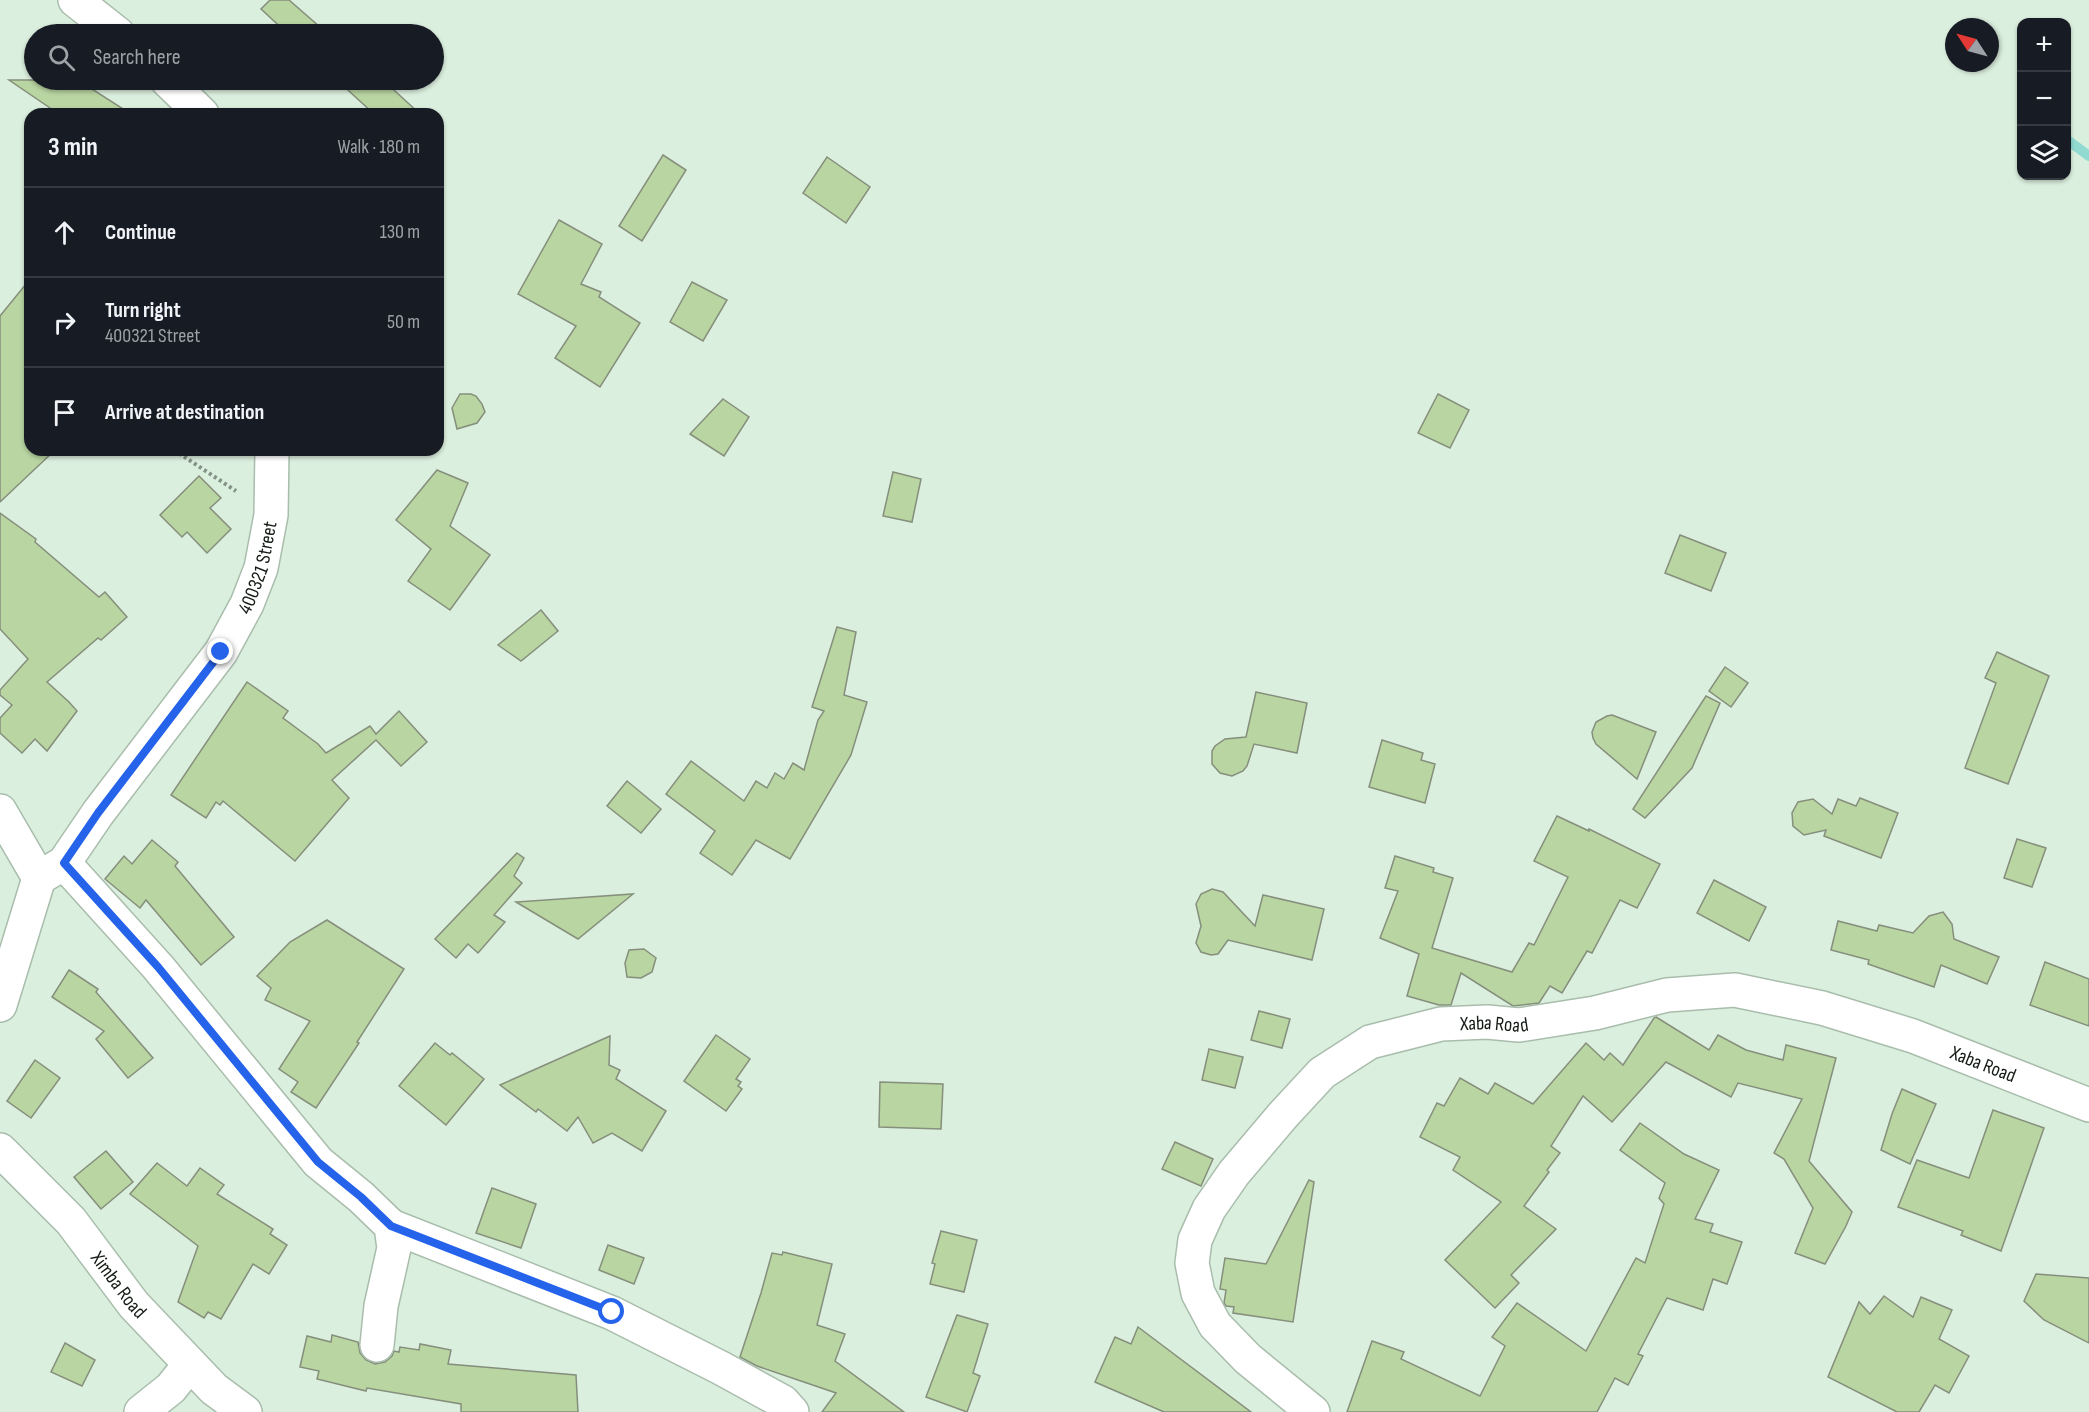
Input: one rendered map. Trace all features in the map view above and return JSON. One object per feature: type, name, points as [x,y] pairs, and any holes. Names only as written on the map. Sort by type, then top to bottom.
[{"type":"street","points":[[75,0],[105,24]]},
{"type":"street","points":[[177,90],[196,108]]},
{"type":"street","name":"400321 Street","points":[[0,1005],[51,871],[221,652],[247,604],[261,568],[271,515],[272,456]]},
{"type":"street","points":[[0,811],[51,871],[158,967],[318,1162],[361,1197],[391,1226],[612,1312],[742,1379],[783,1402],[792,1412]]},
{"type":"street","name":"Xaba Road","points":[[1313,1412],[1248,1359],[1215,1325],[1198,1293],[1192,1263],[1195,1240],[1209,1209],[1234,1173],[1284,1114],[1322,1073],[1370,1042],[1441,1023],[1487,1022],[1519,1025],[1595,1012],[1667,995],[1735,990],[1822,1008],[1913,1036],[2089,1105]]},
{"type":"street","name":"Ximba Road","points":[[0,1150],[71,1221],[134,1305],[214,1389],[245,1412]]},
{"type":"street","points":[[377,1346],[381,1306],[394,1248],[391,1226]]},
{"type":"street","points":[[141,1412],[171,1388],[190,1364]]},
{"type":"path","points":[[183,456],[271,515]]},
{"type":"building","points":[[270,0],[289,0],[317,24],[277,24],[261,9]]},
{"type":"building","points":[[9,80],[24,80],[24,90],[94,90],[122,108],[50,108]]},
{"type":"building","points":[[348,90],[394,90],[413,108],[367,108]]},
{"type":"building","points":[[663,155],[686,170],[642,241],[619,226]]},
{"type":"building","points":[[827,157],[870,187],[846,223],[803,193]]},
{"type":"building","points":[[559,220],[602,244],[581,284],[601,292],[599,297],[640,323],[600,387],[555,358],[576,326],[518,294]]},
{"type":"building","points":[[692,282],[727,300],[703,341],[670,322]]},
{"type":"building","points":[[24,286],[24,456],[49,456],[0,502],[0,316]]},
{"type":"building","points":[[460,394],[476,396],[485,412],[477,423],[457,429],[452,408]]},
{"type":"building","points":[[1438,394],[1469,410],[1450,448],[1418,433]]},
{"type":"building","points":[[723,399],[749,417],[724,456],[690,434]]},
{"type":"building","points":[[437,470],[468,483],[450,526],[490,555],[450,610],[408,581],[431,549],[396,520]]},
{"type":"building","points":[[893,472],[921,479],[912,522],[883,516]]},
{"type":"building","points":[[199,476],[221,498],[210,508],[231,529],[207,553],[187,532],[182,537],[160,515]]},
{"type":"building","points":[[0,513],[36,539],[35,542],[99,597],[105,592],[127,617],[101,640],[98,638],[47,682],[77,711],[47,751],[35,739],[22,753],[0,733],[0,718],[12,705],[0,695],[0,690],[28,659],[0,629]]},
{"type":"building","points":[[1680,535],[1726,553],[1711,591],[1665,573]]},
{"type":"building","points":[[541,610],[558,631],[521,661],[498,645]]},
{"type":"building","points":[[837,627],[856,632],[844,695],[867,702],[851,755],[790,859],[756,840],[732,875],[700,853],[715,831],[666,794],[691,761],[744,801],[756,781],[767,788],[775,773],[784,779],[793,763],[804,770],[818,720],[824,711],[812,707]]},
{"type":"building","points":[[1997,652],[2049,676],[2008,784],[1965,768],[1996,683],[1985,678]]},
{"type":"building","points":[[1725,667],[1748,683],[1731,707],[1709,691]]},
{"type":"building","points":[[247,682],[288,711],[283,718],[318,744],[326,753],[370,726],[376,734],[399,711],[427,742],[401,766],[376,740],[332,780],[349,798],[295,861],[223,801],[220,805],[216,802],[206,818],[171,795]]},
{"type":"building","points":[[1256,692],[1307,703],[1297,753],[1254,744],[1247,766],[1243,771],[1232,776],[1220,773],[1212,764],[1212,751],[1225,739],[1246,737]]},
{"type":"building","points":[[1706,696],[1720,703],[1692,768],[1645,818],[1633,809]]},
{"type":"building","points":[[1612,715],[1656,732],[1637,779],[1596,744],[1593,738],[1592,732],[1596,722]]},
{"type":"building","points":[[1382,740],[1423,753],[1421,760],[1435,764],[1425,803],[1369,787]]},
{"type":"building","points":[[627,781],[661,809],[641,833],[607,806]]},
{"type":"building","points":[[1860,798],[1898,813],[1881,858],[1824,836],[1826,830],[1804,835],[1793,826],[1792,813],[1798,802],[1813,799],[1832,814],[1838,799],[1856,806]]},
{"type":"building","points":[[1557,816],[1660,864],[1637,908],[1620,900],[1592,953],[1587,951],[1562,993],[1550,986],[1539,1003],[1513,1006],[1461,973],[1451,1005],[1439,1005],[1407,996],[1419,954],[1380,938],[1398,891],[1385,888],[1395,856],[1434,868],[1433,872],[1453,878],[1432,948],[1512,972],[1529,943],[1534,945],[1568,877],[1534,861]]},
{"type":"building","points":[[2017,839],[2046,848],[2032,887],[2004,878]]},
{"type":"building","points":[[152,840],[178,862],[175,866],[234,937],[201,965],[146,900],[140,908],[105,879],[124,856],[132,864]]},
{"type":"building","points":[[517,853],[524,858],[514,876],[522,883],[494,915],[505,922],[478,953],[468,944],[456,958],[435,939]]},
{"type":"building","points":[[1714,880],[1766,907],[1749,941],[1697,913]]},
{"type":"building","points":[[1212,889],[1223,892],[1255,926],[1263,895],[1324,909],[1312,960],[1228,940],[1218,954],[1211,955],[1201,952],[1196,943],[1201,926],[1196,904],[1201,894]]},
{"type":"building","points":[[633,894],[578,939],[516,902]]},
{"type":"building","points":[[1943,912],[1952,924],[1954,939],[1999,957],[1987,984],[1941,965],[1934,987],[1868,964],[1869,960],[1831,950],[1838,921],[1877,931],[1879,925],[1913,933],[1929,916]]},
{"type":"building","points":[[327,920],[404,969],[316,1108],[291,1092],[298,1082],[279,1069],[310,1021],[265,1000],[271,988],[257,976],[290,942]]},
{"type":"building","points":[[644,949],[656,958],[652,972],[641,978],[627,977],[625,963],[629,950]]},
{"type":"building","points":[[2045,962],[2089,979],[2089,1026],[2030,1005]]},
{"type":"building","points":[[69,970],[98,989],[96,992],[153,1058],[128,1078],[96,1039],[104,1031],[52,997]]},
{"type":"building","points":[[1259,1011],[1290,1019],[1282,1048],[1251,1040]]},
{"type":"building","points":[[1656,1017],[1709,1050],[1718,1035],[1746,1050],[1783,1060],[1786,1045],[1836,1058],[1809,1161],[1852,1212],[1825,1264],[1795,1253],[1813,1208],[1784,1159],[1774,1153],[1802,1099],[1738,1083],[1731,1097],[1666,1062],[1612,1122],[1583,1096],[1551,1146],[1560,1153],[1524,1206],[1556,1229],[1511,1275],[1519,1283],[1495,1308],[1445,1260],[1501,1202],[1453,1170],[1460,1157],[1420,1137],[1437,1103],[1444,1106],[1460,1078],[1488,1094],[1495,1083],[1533,1104],[1586,1043],[1604,1060],[1610,1053],[1623,1065]]},
{"type":"building","points":[[716,1035],[750,1059],[736,1079],[741,1082],[738,1086],[742,1089],[726,1111],[684,1081]]},
{"type":"building","points":[[610,1036],[609,1065],[620,1070],[616,1079],[666,1111],[642,1151],[612,1133],[593,1143],[578,1117],[567,1131],[538,1109],[536,1112],[500,1085]]},
{"type":"building","points":[[435,1043],[450,1055],[452,1053],[484,1079],[446,1125],[399,1086]]},
{"type":"building","points":[[1209,1049],[1243,1057],[1235,1088],[1202,1080]]},
{"type":"building","points":[[35,1060],[60,1078],[31,1118],[7,1101]]},
{"type":"building","points":[[880,1082],[943,1084],[941,1129],[879,1127]]},
{"type":"building","points":[[1902,1089],[1936,1104],[1910,1164],[1881,1150]]},
{"type":"building","points":[[1993,1110],[2044,1128],[2001,1251],[1961,1235],[1963,1231],[1898,1207],[1917,1160],[1969,1178]]},
{"type":"building","points":[[1640,1123],[1684,1154],[1719,1170],[1695,1219],[1713,1224],[1710,1232],[1742,1242],[1727,1284],[1713,1279],[1703,1310],[1667,1298],[1638,1354],[1643,1356],[1628,1385],[1615,1378],[1597,1412],[1347,1412],[1372,1341],[1404,1352],[1401,1359],[1480,1396],[1505,1346],[1492,1337],[1517,1303],[1586,1351],[1636,1258],[1645,1263],[1664,1204],[1659,1198],[1665,1183],[1620,1150]]},
{"type":"building","points":[[1175,1142],[1213,1159],[1201,1186],[1162,1169]]},
{"type":"building","points":[[106,1151],[133,1182],[101,1209],[74,1177]]},
{"type":"building","points":[[157,1163],[187,1186],[200,1168],[224,1185],[217,1194],[273,1229],[270,1234],[287,1245],[269,1274],[253,1264],[221,1319],[208,1312],[204,1318],[178,1302],[198,1246],[130,1194]]},
{"type":"building","points":[[1309,1180],[1314,1182],[1293,1322],[1233,1313],[1234,1307],[1226,1306],[1224,1303],[1226,1290],[1220,1289],[1225,1258],[1266,1264]]},
{"type":"building","points":[[492,1188],[536,1204],[521,1248],[476,1233]]},
{"type":"building","points":[[941,1231],[977,1240],[964,1292],[930,1284],[935,1264],[932,1263]]},
{"type":"building","points":[[608,1245],[644,1258],[634,1284],[599,1270]]},
{"type":"building","points":[[783,1252],[832,1264],[817,1325],[845,1334],[835,1361],[904,1412],[822,1412],[836,1393],[757,1366],[740,1357],[772,1253],[782,1255]]},
{"type":"building","points":[[2036,1274],[2089,1278],[2089,1343],[2044,1320],[2024,1301]]},
{"type":"building","points":[[1884,1296],[1913,1317],[1921,1297],[1952,1310],[1939,1339],[1969,1356],[1949,1393],[1935,1385],[1919,1412],[1897,1412],[1828,1377],[1859,1302],[1870,1314]]},
{"type":"building","points":[[957,1315],[988,1324],[973,1373],[980,1376],[967,1412],[926,1397]]},
{"type":"building","points":[[1138,1327],[1251,1412],[1164,1412],[1095,1382],[1115,1337],[1131,1344]]},
{"type":"building","points":[[332,1335],[358,1342],[360,1353],[366,1360],[375,1364],[385,1362],[394,1351],[399,1352],[400,1347],[419,1350],[420,1344],[451,1350],[448,1364],[576,1375],[578,1412],[461,1412],[461,1404],[367,1388],[366,1391],[317,1379],[319,1371],[300,1367],[307,1336],[331,1342]]},
{"type":"building","points":[[65,1343],[95,1360],[82,1386],[51,1372]]},
{"type":"waterway","points":[[2071,143],[2089,156]]},
{"type":"route","points":[[221,652],[98,813],[64,863],[158,967],[318,1162],[361,1197],[391,1226],[612,1312]]}]
